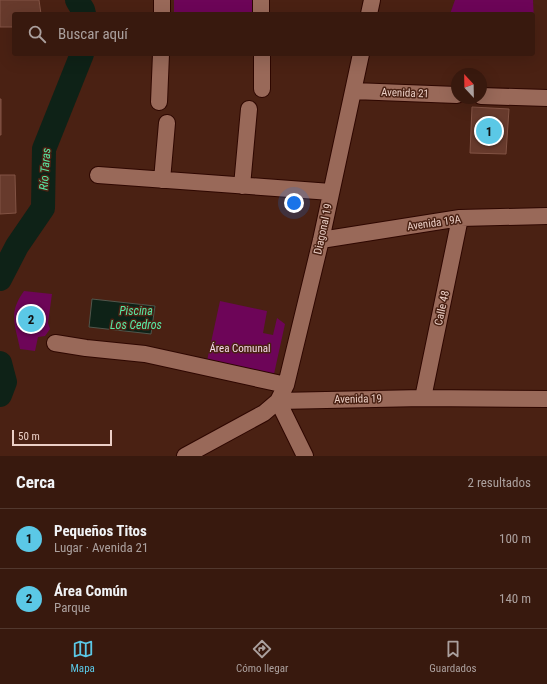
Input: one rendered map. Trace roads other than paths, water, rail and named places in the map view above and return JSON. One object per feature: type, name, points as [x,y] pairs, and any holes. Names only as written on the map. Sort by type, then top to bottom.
[{"type":"street","points":[[162,0],[162,12]]},
{"type":"street","points":[[261,0],[262,12]]},
{"type":"street","points":[[369,12],[372,0]]},
{"type":"street","points":[[160,102],[161,56]]},
{"type":"street","points":[[262,56],[262,89]]},
{"type":"street","name":"Diagonal 19","points":[[278,401],[286,385],[321,240],[361,56]]},
{"type":"street","name":"Avenida 21","points":[[353,91],[451,95]]},
{"type":"street","points":[[487,96],[547,98]]},
{"type":"street","points":[[242,186],[249,109]]},
{"type":"street","points":[[162,180],[167,123]]},
{"type":"street","points":[[98,175],[331,192]]},
{"type":"street","name":"Avenida 19A","points":[[321,240],[460,218],[547,216]]},
{"type":"street","name":"Calle 48","points":[[423,398],[460,218]]},
{"type":"street","points":[[55,343],[144,354],[286,385]]},
{"type":"street","name":"Avenida 19","points":[[278,401],[423,398],[547,399]]},
{"type":"street","points":[[185,456],[264,413],[278,401],[305,456]]},
{"type":"water","name":"Piscina Los Cedros","points":[[92,299],[155,306],[151,334],[89,327]]},
{"type":"waterway","name":"Río Taras","points":[[77,0],[84,12]]},
{"type":"waterway","name":"Río Taras","points":[[0,279],[17,246],[43,208],[44,149],[81,56]]},
{"type":"waterway","name":"Río Taras","points":[[0,363],[5,382],[0,395]]},
{"type":"place","name":"Pequeños Titos","points":[[489,131]]},
{"type":"place","name":"Área Común","points":[[31,319]]},
{"type":"park label","name":"Área Comunal","points":[[240,348]]}]
